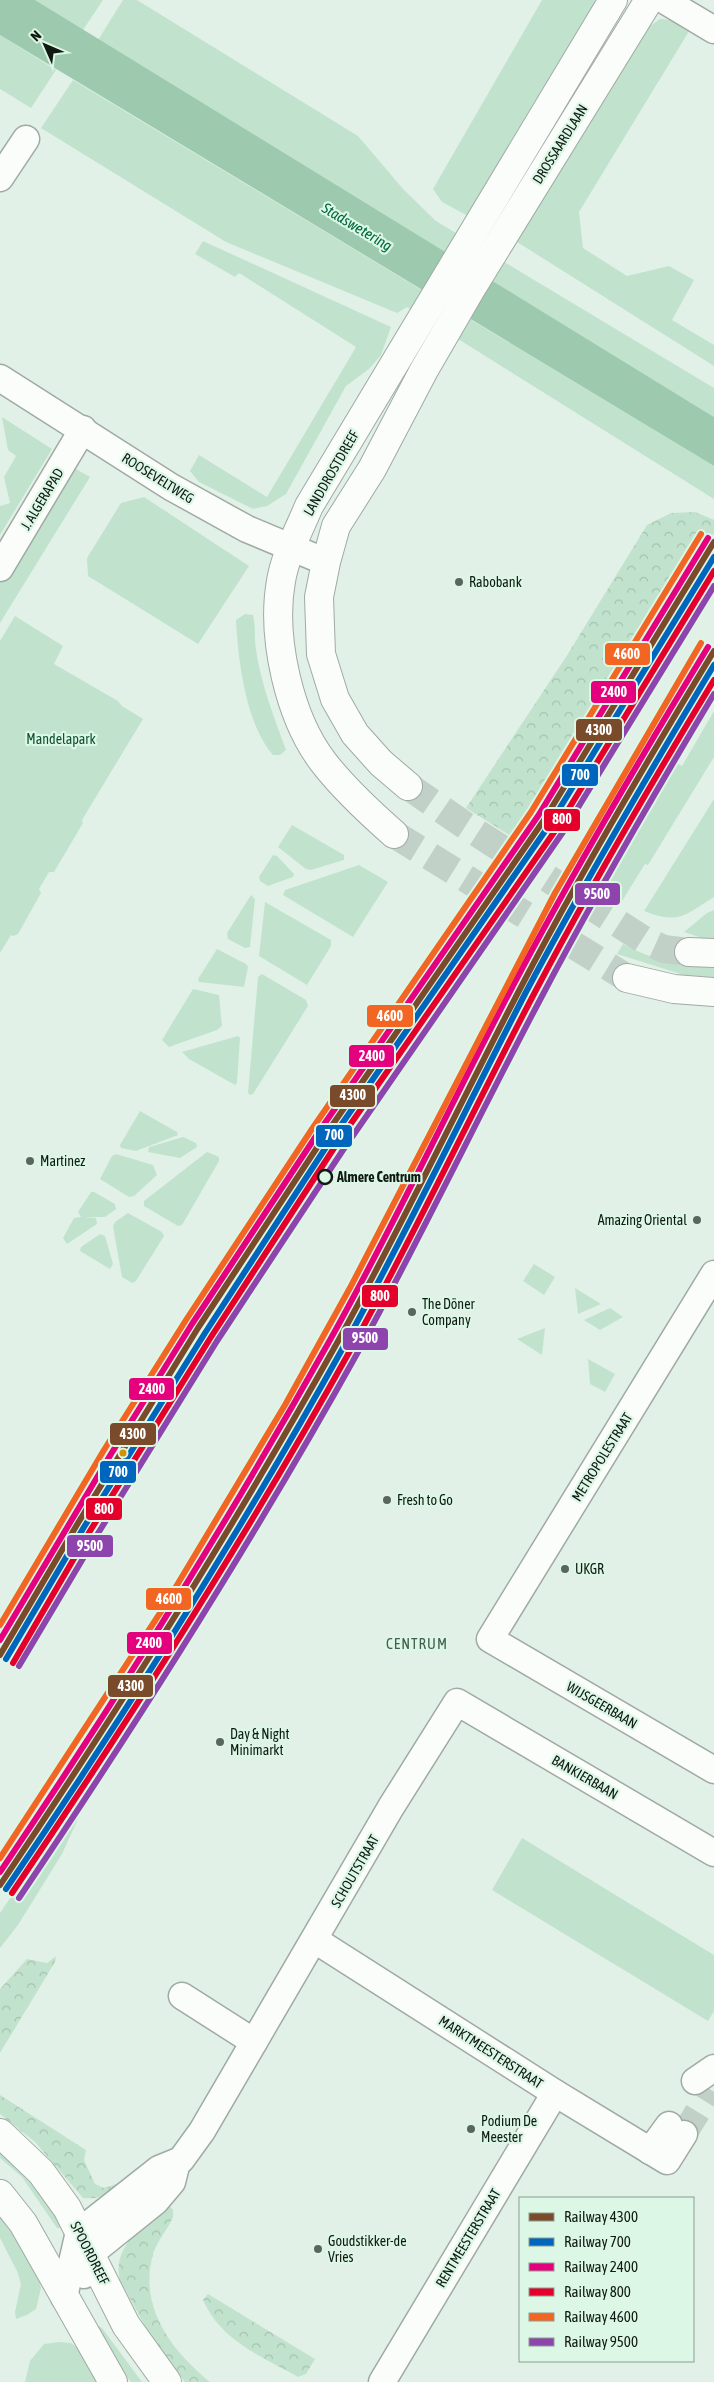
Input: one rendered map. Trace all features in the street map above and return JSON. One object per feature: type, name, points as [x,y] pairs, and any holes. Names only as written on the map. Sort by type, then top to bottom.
[{"type":"main road","name":"DROSSAARDLAAN","points":[[460,282],[498,219],[613,0]]},
{"type":"main road","name":"DROSSAARDLAAN","points":[[498,219],[649,0]]},
{"type":"main road","name":"LANDDROSTDREEF","points":[[394,834],[357,801],[323,762],[297,714],[284,671],[278,626],[281,581],[309,506],[400,356],[460,282]]},
{"type":"main road","points":[[408,786],[365,746],[355,734],[336,699],[321,654],[319,597],[336,526],[372,469],[424,370],[460,282]]},
{"type":"main road","points":[[627,978],[674,989],[714,992]]},
{"type":"main road","name":"SPOORDREEF","points":[[0,2132],[41,2172],[67,2208],[126,2325],[167,2382]]},
{"type":"main road","points":[[0,2194],[24,2223],[113,2382]]},
{"type":"street","points":[[664,0],[714,30]]},
{"type":"street","points":[[0,178],[26,139]]},
{"type":"street","name":"ROOSEVELTWEG","points":[[0,378],[83,429],[171,488],[248,529],[326,562]]},
{"type":"street","name":"J. ALGERAPAD","points":[[0,568],[83,429]]},
{"type":"street","name":"METROPOLESTRAAT","points":[[490,1639],[714,1274]]},
{"type":"street","name":"WIJSGEERBAAN","points":[[490,1639],[714,1770]]},
{"type":"street","name":"BANKIERBAAN","points":[[456,1702],[714,1853]]},
{"type":"street","name":"SCHOUTSTRAAT","points":[[85,2243],[156,2201],[172,2182],[178,2162],[202,2131],[392,1806],[456,1702]]},
{"type":"street","name":"MARKTMEESTERSTRAAT","points":[[315,1940],[555,2093],[659,2156],[677,2129]]},
{"type":"street","points":[[182,1996],[254,2042]]},
{"type":"street","name":"RENTMEESTERSTRAAT","points":[[382,2382],[555,2093]]},
{"type":"street","points":[[69,2306],[85,2243]]},
{"type":"green space","points":[[35,0],[103,0],[83,30]]},
{"type":"green space","points":[[123,0],[137,0],[358,136],[404,190],[436,221],[714,388],[714,417],[98,40]]},
{"type":"green space","points":[[542,0],[595,0],[590,18],[468,216],[442,202],[433,189]]},
{"type":"green space","points":[[660,19],[677,20],[691,28],[579,212],[583,248],[627,276],[669,266],[694,280],[672,320],[714,345],[714,366],[517,242],[629,54],[646,29]]},
{"type":"green space","points":[[0,35],[56,70],[31,108],[0,89]]},
{"type":"green space","points":[[73,80],[714,466],[714,499],[407,307],[397,313],[226,242],[41,128]]},
{"type":"green space","points":[[203,241],[391,327],[381,355],[369,369],[346,386],[286,494],[267,506],[253,509],[199,482],[190,471],[199,455],[267,497],[356,347],[239,273],[235,277],[195,254]]},
{"type":"green space","points":[[2,417],[52,449],[0,535],[0,506],[10,503],[4,477],[16,456],[8,450]]},
{"type":"green space","points":[[69,465],[90,477],[0,623],[0,581]]},
{"type":"green space","points":[[144,497],[249,566],[198,644],[88,576],[87,558],[121,503]]},
{"type":"green space","points":[[695,512],[714,520],[714,533],[514,838],[466,808],[566,657],[647,525],[671,513]]},
{"type":"green space","points":[[245,614],[253,615],[256,650],[261,675],[286,750],[280,755],[273,755],[264,742],[256,727],[245,691],[241,672],[236,620]]},
{"type":"green space","name":"Mandelapark","points":[[15,616],[63,646],[54,664],[118,701],[122,706],[143,719],[82,820],[83,823],[54,872],[49,872],[39,889],[41,893],[18,934],[11,935],[0,953],[0,641]]},
{"type":"green space","points":[[714,711],[714,757],[648,865],[645,864],[622,901],[595,884],[670,760],[682,766]]},
{"type":"green space","points":[[714,799],[714,897],[681,916],[666,917],[644,911]]},
{"type":"green space","points":[[292,825],[344,855],[344,860],[311,870],[306,869],[278,847]]},
{"type":"green space","points":[[273,855],[277,856],[294,874],[293,877],[268,886],[260,881],[259,877]]},
{"type":"green space","points":[[359,865],[388,882],[353,937],[283,895],[285,890]]},
{"type":"green space","points":[[251,895],[255,899],[250,947],[245,948],[228,939],[227,933]]},
{"type":"green space","points":[[265,902],[331,940],[331,946],[307,985],[259,956]]},
{"type":"green space","points":[[714,910],[714,942],[684,932],[707,913]]},
{"type":"green space","points":[[623,944],[667,961],[690,966],[714,968],[714,977],[684,975],[617,954]]},
{"type":"green space","points":[[217,949],[246,964],[248,967],[244,987],[199,982],[198,979]]},
{"type":"green space","points":[[262,974],[306,1000],[308,1006],[253,1094],[250,1095],[248,1093],[258,977]]},
{"type":"green space","points":[[193,989],[219,995],[222,1026],[217,1030],[169,1047],[162,1040]]},
{"type":"green space","points":[[238,1036],[240,1038],[237,1083],[235,1085],[189,1059],[182,1052]]},
{"type":"green space","points":[[140,1111],[177,1132],[178,1135],[136,1151],[121,1148],[120,1145]]},
{"type":"green space","points":[[183,1137],[196,1143],[197,1147],[180,1158],[148,1152],[149,1147]]},
{"type":"green space","points":[[207,1152],[219,1157],[219,1161],[182,1225],[178,1226],[144,1206],[144,1201]]},
{"type":"green space","points":[[116,1154],[153,1165],[157,1175],[134,1196],[129,1197],[100,1179],[112,1156]]},
{"type":"green space","points":[[91,1192],[115,1204],[116,1209],[105,1217],[84,1217],[96,1218],[97,1224],[67,1244],[63,1238],[74,1218],[81,1217],[78,1212]]},
{"type":"green space","points":[[128,1213],[162,1232],[164,1236],[136,1281],[132,1283],[122,1277],[113,1226],[115,1222]]},
{"type":"green space","points":[[100,1234],[105,1236],[113,1264],[110,1269],[80,1251],[81,1247]]},
{"type":"green space","points":[[534,1264],[555,1277],[544,1295],[523,1281]]},
{"type":"green space","points":[[575,1288],[601,1304],[578,1314]]},
{"type":"green space","points":[[610,1308],[623,1317],[600,1330],[584,1320]]},
{"type":"green space","points":[[545,1328],[542,1355],[517,1339]]},
{"type":"green space","points":[[588,1359],[615,1374],[605,1392],[590,1384]]},
{"type":"green space","points":[[122,1736],[92,1788],[62,1854],[18,1925],[0,1948],[0,1913],[119,1737]]},
{"type":"green space","points":[[522,1838],[714,1955],[714,2011],[708,2021],[492,1890]]},
{"type":"green space","points":[[56,1956],[55,1962],[0,2053],[0,1989],[27,1959],[47,1963]]},
{"type":"green space","points":[[0,2095],[86,2150],[84,2160],[95,2184],[104,2188],[122,2182],[100,2197],[83,2198],[35,2142],[0,2114]]},
{"type":"green space","points":[[0,2149],[48,2200],[63,2228],[57,2228],[22,2177],[0,2158]]},
{"type":"green space","points":[[168,2204],[173,2210],[173,2217],[158,2242],[152,2258],[149,2277],[151,2295],[162,2328],[172,2343],[183,2357],[210,2382],[185,2382],[153,2341],[120,2280],[119,2268],[125,2246],[141,2228]]},
{"type":"green space","points":[[0,2212],[38,2274],[41,2288],[36,2309],[16,2319],[15,2312],[21,2284],[17,2271],[0,2238]]},
{"type":"green space","points":[[208,2294],[315,2359],[306,2374],[298,2377],[256,2354],[231,2337],[220,2326],[203,2300]]},
{"type":"green space","points":[[97,2325],[102,2328],[142,2382],[131,2382],[107,2348]]},
{"type":"green space","points":[[71,2343],[79,2349],[98,2382],[25,2382],[30,2361],[44,2344]]},
{"type":"water","name":"Stadswetering","points":[[0,0],[35,0],[714,417],[714,466],[0,35]]},
{"type":"tunnel","points":[[408,786],[463,824],[644,940],[664,949],[689,952]]},
{"type":"tunnel","points":[[394,834],[627,978]]},
{"type":"tunnel","points":[[684,2134],[711,2090]]},
{"type":"rail line","name":"4600","points":[[0,1625],[104,1450],[186,1320],[312,1129],[531,812],[701,534]]},
{"type":"rail line","name":"2400","points":[[0,1640],[111,1454],[192,1324],[318,1133],[538,816],[708,538]]},
{"type":"rail line","name":"4300","points":[[0,1655],[78,1523],[198,1328],[324,1137],[544,820],[714,542]]},
{"type":"rail line","name":"700","points":[[6,1659],[84,1527],[205,1333],[330,1141],[550,824],[714,557]]},
{"type":"rail line","name":"800","points":[[13,1663],[90,1531],[211,1337],[336,1145],[557,828],[714,571]]},
{"type":"rail line","name":"9500","points":[[19,1666],[97,1535],[217,1341],[343,1150],[563,832],[714,586]]},
{"type":"rail line","name":"4600","points":[[0,1858],[162,1610],[285,1405],[351,1286],[555,893],[701,643]]},
{"type":"rail line","name":"2400","points":[[0,1872],[129,1676],[252,1476],[354,1296],[493,1025],[562,896],[609,812],[708,647]]},
{"type":"rail line","name":"4300","points":[[0,1885],[132,1685],[216,1550],[298,1412],[384,1255],[498,1031],[567,901],[639,775],[714,651]]},
{"type":"rail line","name":"700","points":[[6,1889],[95,1756],[181,1622],[305,1416],[391,1258],[548,951],[618,827],[714,665]]},
{"type":"rail line","name":"800","points":[[12,1893],[188,1625],[311,1419],[398,1260],[556,952],[622,834],[714,680]]},
{"type":"rail line","name":"9500","points":[[19,1898],[152,1696],[237,1560],[318,1422],[382,1308],[561,959],[625,845],[714,694]]},
{"type":"place","name":"Rabobank","points":[[459,582]]},
{"type":"place","name":"Martinez","points":[[30,1161]]},
{"type":"place","name":"Almere Centrum","points":[[325,1177]]},
{"type":"place","name":"Amazing Oriental","points":[[697,1220]]},
{"type":"place","name":"The Döner Company","points":[[412,1312]]},
{"type":"place","name":"Fresh to Go","points":[[387,1500]]},
{"type":"place","name":"UKGR","points":[[565,1569]]},
{"type":"place","name":"Day & Night Minimarkt","points":[[220,1742]]},
{"type":"place","name":"Podium De Meester","points":[[471,2129]]},
{"type":"place","name":"Goudstikker-de Vries","points":[[318,2249]]},
{"type":"district","name":"CENTRUM","points":[[417,1644]]}]
